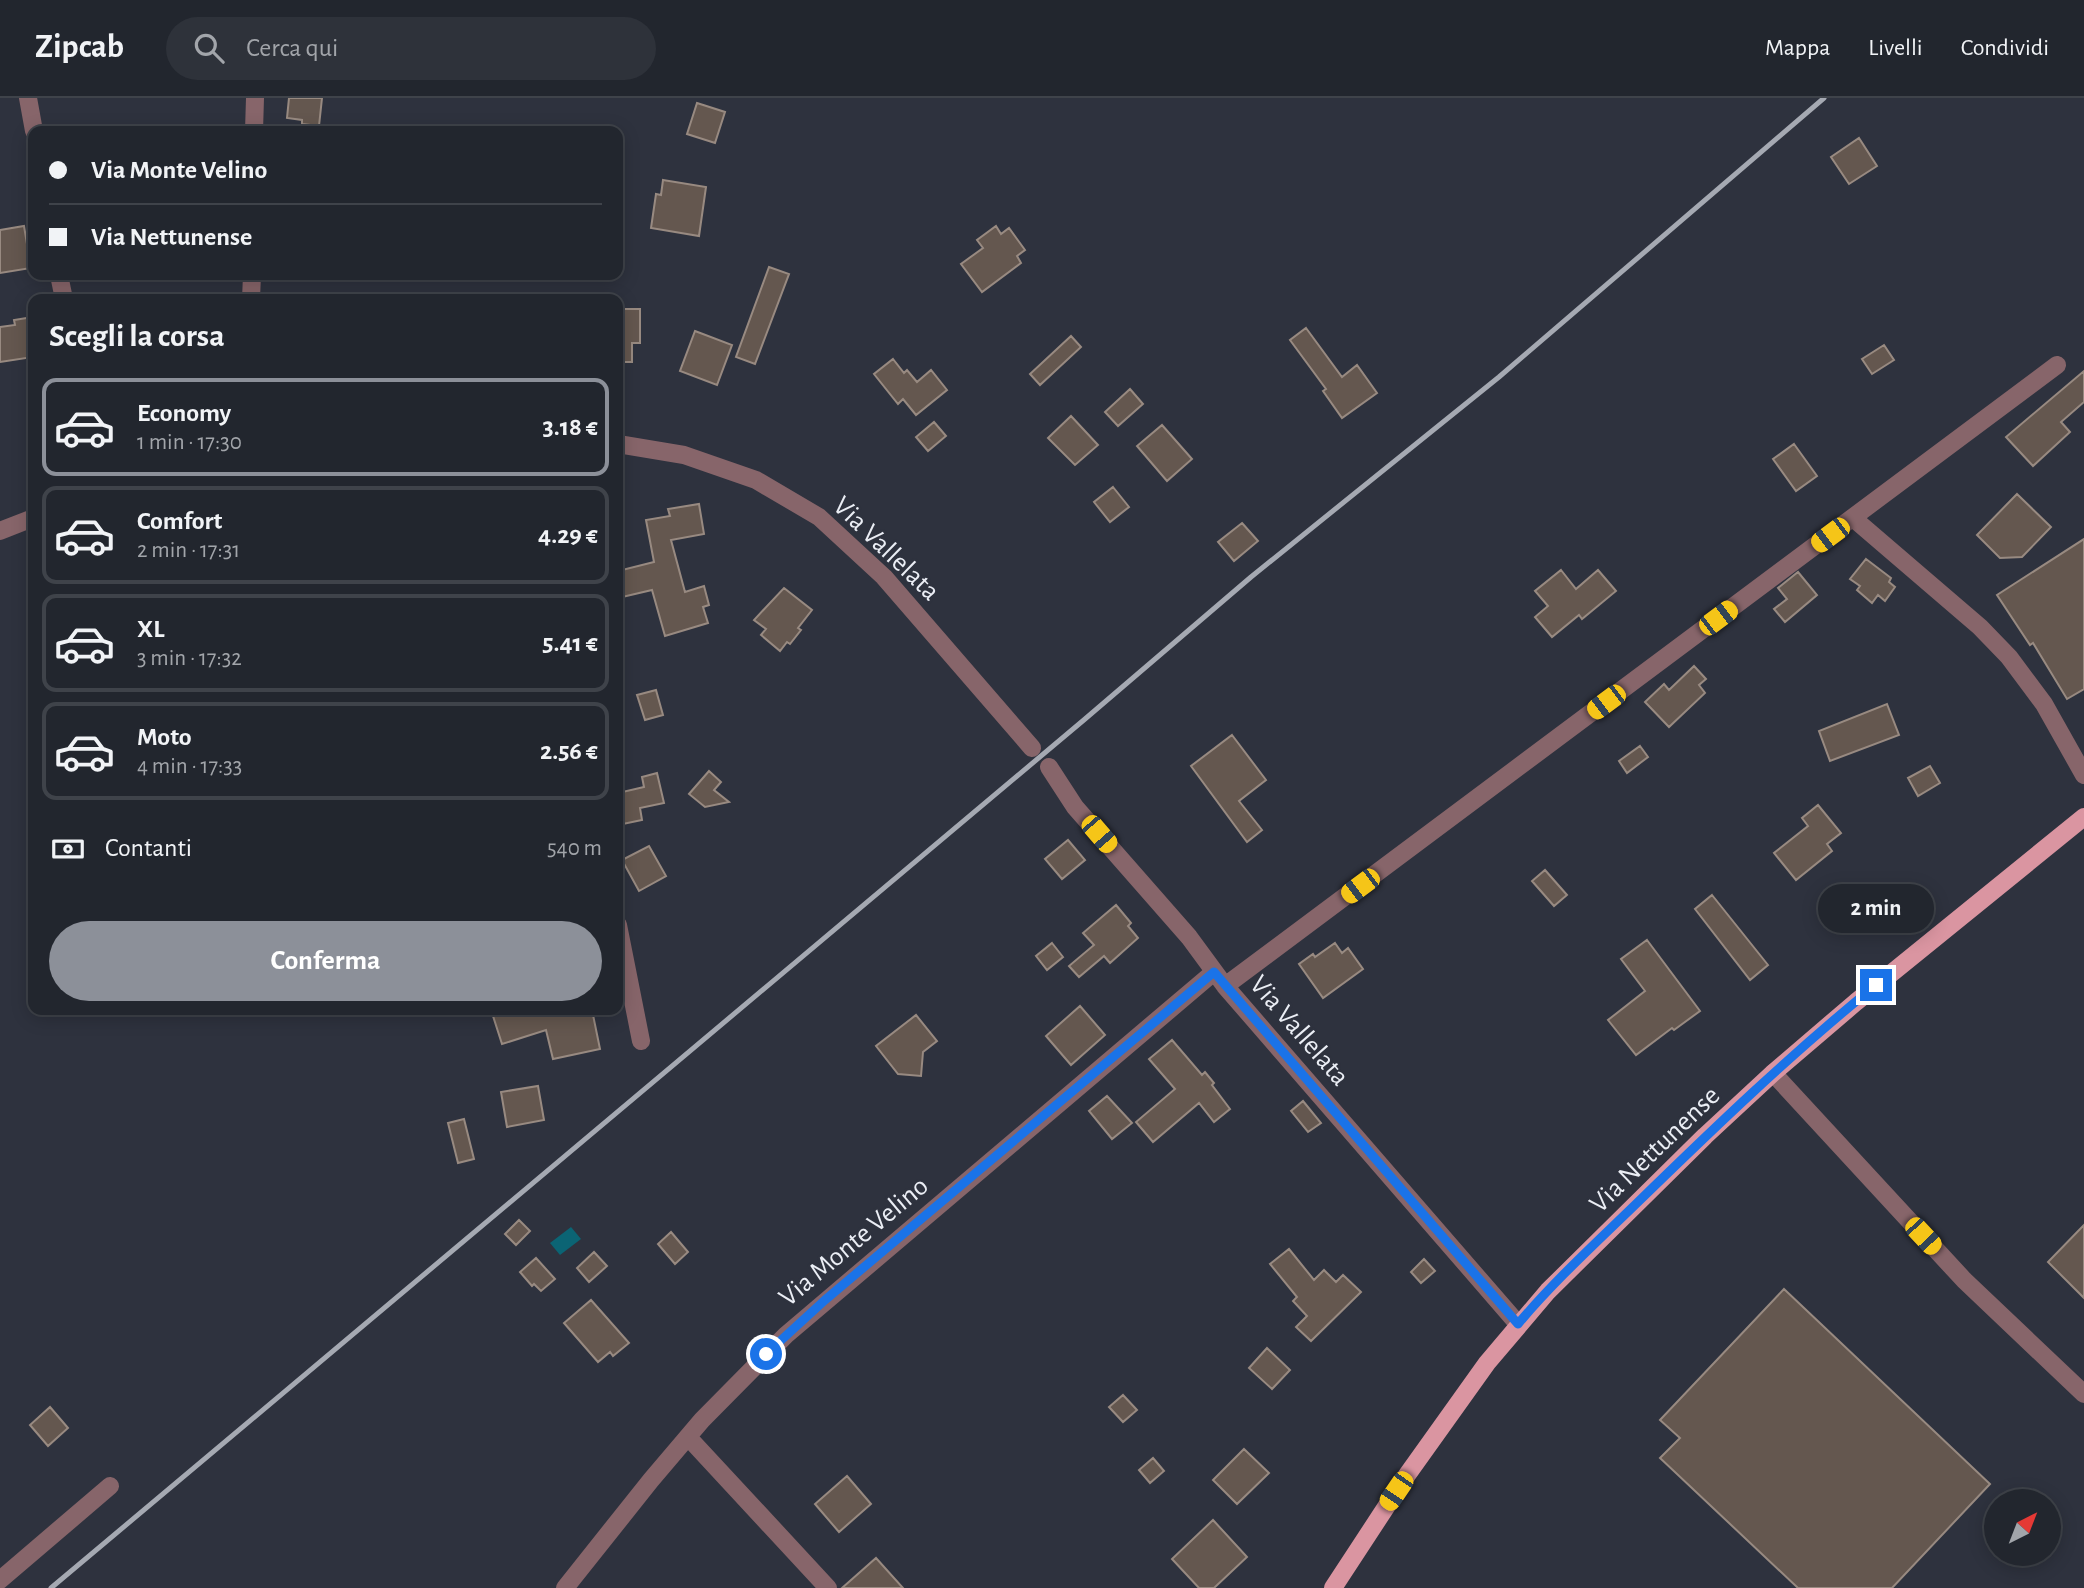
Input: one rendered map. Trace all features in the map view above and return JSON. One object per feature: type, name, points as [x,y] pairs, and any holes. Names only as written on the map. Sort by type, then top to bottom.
[{"type":"main road","name":"Via Nettunense","points":[[1333,1588],[1407,1475],[1487,1363],[1548,1291],[1773,1073],[2084,817]]},
{"type":"street","points":[[28,98],[33,126]]},
{"type":"street","points":[[254,126],[255,98]]},
{"type":"street","name":"Via Monte Velino","points":[[565,1588],[688,1437],[748,1372],[805,1317],[1220,979],[1853,518],[2057,365]]},
{"type":"street","name":"Via Vallelata","points":[[623,445],[684,455],[756,480],[819,517],[884,577],[1032,748]]},
{"type":"street","points":[[1853,518],[1980,627],[2009,657],[2044,704],[2084,775]]},
{"type":"street","points":[[0,531],[28,520]]},
{"type":"street","name":"Via Vallelata","points":[[1049,767],[1075,807],[1518,1324]]},
{"type":"street","points":[[623,950],[641,1041]]},
{"type":"street","points":[[1773,1073],[1964,1280],[2084,1394]]},
{"type":"street","points":[[688,1437],[828,1588]]},
{"type":"street","points":[[0,1580],[110,1486]]},
{"type":"water","points":[[571,1227],[581,1239],[560,1255],[550,1243]]},
{"type":"building","points":[[289,98],[322,98],[319,126],[302,124],[302,120],[287,118]]},
{"type":"building","points":[[697,103],[725,112],[715,143],[687,134]]},
{"type":"building","points":[[1859,138],[1877,166],[1849,184],[1831,157]]},
{"type":"building","points":[[663,180],[706,187],[699,236],[651,228],[656,194],[661,195]]},
{"type":"building","points":[[24,226],[28,268],[0,273],[0,230]]},
{"type":"building","points":[[996,226],[1001,234],[1009,228],[1025,250],[1017,256],[1021,263],[982,292],[961,264],[983,248],[977,240]]},
{"type":"building","points":[[769,267],[789,274],[755,364],[736,357]]},
{"type":"building","points":[[623,309],[640,309],[640,343],[632,343],[632,362],[623,362]]},
{"type":"building","points":[[28,318],[28,358],[0,362],[0,327],[15,325],[14,320]]},
{"type":"building","points":[[1306,328],[1342,377],[1357,365],[1377,393],[1342,418],[1323,391],[1326,389],[1290,340]]},
{"type":"building","points":[[695,331],[732,345],[717,385],[680,371]]},
{"type":"building","points":[[1071,336],[1081,347],[1040,385],[1030,374]]},
{"type":"building","points":[[1884,345],[1894,360],[1872,374],[1862,359]]},
{"type":"building","points":[[893,359],[904,373],[907,370],[917,382],[931,370],[947,390],[916,415],[903,399],[898,404],[874,374]]},
{"type":"building","points":[[2084,371],[2084,402],[2061,422],[2070,432],[2033,466],[2006,437]]},
{"type":"building","points":[[1130,389],[1143,404],[1118,426],[1105,412]]},
{"type":"building","points":[[1071,416],[1098,445],[1075,465],[1048,438]]},
{"type":"building","points":[[934,422],[946,436],[928,451],[916,437]]},
{"type":"building","points":[[1162,425],[1192,459],[1167,481],[1137,446]]},
{"type":"building","points":[[1794,444],[1817,476],[1796,491],[1773,459]]},
{"type":"building","points":[[1113,487],[1129,507],[1110,522],[1094,502]]},
{"type":"building","points":[[2017,494],[2051,527],[2022,557],[2000,558],[1977,535]]},
{"type":"building","points":[[699,504],[704,534],[671,540],[685,592],[704,586],[709,605],[703,607],[708,623],[665,636],[652,590],[623,597],[623,570],[654,562],[646,520],[670,516],[668,509]]},
{"type":"building","points":[[1242,523],[1258,541],[1234,561],[1218,542]]},
{"type":"building","points":[[2084,539],[2084,689],[2067,699],[2033,643],[2030,645],[1997,595]]},
{"type":"building","points":[[1866,559],[1891,578],[1889,582],[1895,587],[1885,601],[1878,595],[1872,603],[1857,590],[1860,586],[1850,579]]},
{"type":"building","points":[[1561,570],[1576,589],[1598,570],[1616,591],[1582,619],[1579,615],[1552,637],[1535,617],[1548,606],[1535,591]]},
{"type":"building","points":[[1798,572],[1817,595],[1785,622],[1774,609],[1787,599],[1778,588]]},
{"type":"building","points":[[784,588],[812,610],[798,628],[801,630],[790,644],[787,642],[780,651],[761,635],[766,629],[754,620]]},
{"type":"building","points":[[1694,666],[1706,679],[1699,685],[1705,693],[1669,727],[1645,702],[1664,684],[1669,690]]},
{"type":"building","points":[[656,690],[663,715],[645,720],[637,695]]},
{"type":"building","points":[[1887,704],[1899,735],[1830,761],[1819,731]]},
{"type":"building","points":[[1232,735],[1266,780],[1239,801],[1262,830],[1247,842],[1191,766]]},
{"type":"building","points":[[1640,746],[1648,757],[1627,773],[1619,761]]},
{"type":"building","points":[[1930,766],[1940,783],[1918,796],[1908,778]]},
{"type":"building","points":[[709,771],[721,782],[714,790],[729,802],[705,807],[689,794]]},
{"type":"building","points":[[657,773],[664,803],[640,808],[642,820],[623,824],[623,792],[644,787],[642,777]]},
{"type":"building","points":[[1818,805],[1841,833],[1827,844],[1832,851],[1796,880],[1774,853],[1808,826],[1802,818]]},
{"type":"building","points":[[1068,840],[1085,860],[1062,879],[1045,859]]},
{"type":"building","points":[[649,846],[666,876],[639,891],[623,859]]},
{"type":"building","points":[[1545,870],[1567,895],[1554,906],[1532,881]]},
{"type":"building","points":[[1712,895],[1768,965],[1750,980],[1695,909]]},
{"type":"building","points":[[1116,905],[1131,923],[1128,926],[1138,938],[1110,963],[1104,956],[1079,977],[1069,966],[1094,945],[1083,933]]},
{"type":"building","points":[[1647,940],[1700,1011],[1636,1055],[1608,1020],[1645,991],[1621,959]]},
{"type":"building","points":[[1052,943],[1063,957],[1047,970],[1036,956]]},
{"type":"building","points":[[1335,943],[1342,953],[1348,948],[1363,969],[1323,998],[1299,964]]},
{"type":"building","points":[[1080,1006],[1105,1035],[1071,1065],[1046,1036]]},
{"type":"building","points":[[593,1015],[600,1049],[553,1059],[546,1030],[502,1044],[493,1016]]},
{"type":"building","points":[[916,1015],[937,1041],[923,1052],[921,1076],[898,1074],[876,1046]]},
{"type":"building","points":[[1172,1040],[1202,1075],[1205,1072],[1230,1109],[1214,1122],[1199,1103],[1153,1142],[1136,1122],[1175,1089],[1149,1059]]},
{"type":"building","points":[[538,1086],[544,1120],[507,1127],[501,1092]]},
{"type":"building","points":[[1107,1096],[1132,1123],[1112,1139],[1089,1111]]},
{"type":"building","points":[[1303,1101],[1321,1123],[1308,1132],[1291,1111]]},
{"type":"building","points":[[464,1119],[474,1159],[458,1163],[448,1123]]},
{"type":"building","points":[[519,1220],[530,1231],[516,1245],[505,1234]]},
{"type":"building","points":[[2084,1225],[2084,1298],[2048,1262]]},
{"type":"building","points":[[671,1232],[688,1252],[675,1264],[658,1244]]},
{"type":"building","points":[[1289,1249],[1314,1280],[1324,1270],[1336,1282],[1343,1275],[1361,1292],[1311,1341],[1296,1327],[1307,1316],[1293,1301],[1297,1297],[1270,1264]]},
{"type":"building","points":[[594,1252],[607,1266],[589,1282],[577,1268]]},
{"type":"building","points":[[536,1258],[555,1279],[541,1291],[534,1284],[532,1286],[520,1272]]},
{"type":"building","points":[[1424,1259],[1435,1271],[1421,1283],[1411,1272]]},
{"type":"building","points":[[1784,1289],[1990,1484],[1892,1588],[1798,1588],[1660,1458],[1680,1438],[1660,1420]]},
{"type":"building","points":[[591,1300],[629,1343],[613,1356],[610,1352],[598,1362],[564,1323]]},
{"type":"building","points":[[1267,1348],[1290,1370],[1272,1389],[1249,1368]]},
{"type":"building","points":[[1123,1395],[1137,1410],[1123,1422],[1109,1407]]},
{"type":"building","points":[[50,1407],[68,1428],[48,1446],[30,1425]]},
{"type":"building","points":[[1244,1449],[1269,1473],[1237,1504],[1213,1480]]},
{"type":"building","points":[[1153,1458],[1164,1471],[1150,1483],[1139,1470]]},
{"type":"building","points":[[847,1476],[871,1504],[839,1532],[815,1504]]},
{"type":"building","points":[[1213,1520],[1247,1557],[1214,1588],[1199,1588],[1172,1559]]},
{"type":"building","points":[[876,1558],[903,1588],[842,1588]]},
{"type":"railway","points":[[51,1588],[1251,577],[1499,377],[1824,98]]},
{"type":"route","points":[[766,1354],[805,1317],[1214,972],[1518,1324],[1705,1136],[1876,985]]}]
